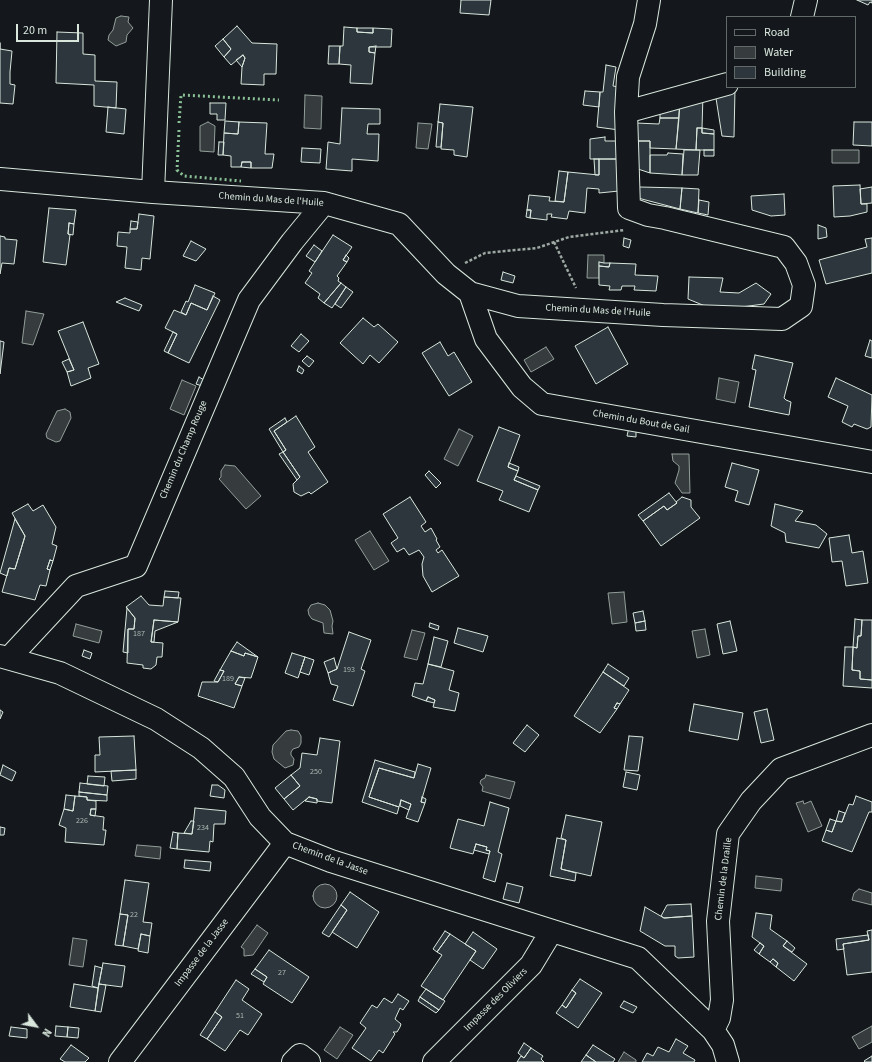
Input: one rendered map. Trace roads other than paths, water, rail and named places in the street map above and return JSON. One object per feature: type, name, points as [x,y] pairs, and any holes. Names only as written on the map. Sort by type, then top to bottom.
[{"type":"street","points":[[153,192],[161,0]]},
{"type":"street","points":[[649,0],[646,24],[628,77],[626,112],[726,84]]},
{"type":"street","points":[[802,16],[806,0]]},
{"type":"street","name":"Chemin du Mas de l'Huile","points":[[0,179],[153,192],[324,203],[399,224],[446,274],[470,293],[518,306],[782,319],[801,306],[804,285],[796,263],[784,247],[672,219],[648,215],[629,208],[626,112]]},
{"type":"street","name":"Chemin du Champ Rouge","points":[[4,657],[76,586],[136,566],[249,300],[292,242],[324,203]]},
{"type":"street","name":"Chemin du Bout de Gail","points":[[470,293],[486,339],[522,388],[542,404],[872,462]]},
{"type":"street","name":"Chemin de la Jasse","points":[[4,657],[67,677],[156,720],[201,748],[234,777],[260,817],[285,843],[331,861],[551,932],[638,958],[713,1030],[723,1046],[728,1062]]},
{"type":"street","name":"Chemin de la Draille","points":[[713,1030],[719,1018],[722,1000],[718,921],[728,834],[751,801],[782,769],[872,734]]},
{"type":"street","name":"Impasse de la Jasse","points":[[120,1062],[285,843]]},
{"type":"street","name":"Impasse des Oliviers","points":[[434,1062],[531,965],[551,932]]},
{"type":"street","points":[[293,1062],[300,1055],[309,1062]]},
{"type":"water","points":[[121,16],[129,17],[128,22],[133,28],[127,35],[126,42],[116,46],[108,40],[109,35],[113,30],[116,18]]},
{"type":"water","points":[[305,95],[322,96],[321,129],[304,128]]},
{"type":"water","points":[[208,122],[215,126],[214,152],[200,151],[200,126]]},
{"type":"water","points":[[418,123],[432,124],[428,149],[416,148]]},
{"type":"water","points":[[832,150],[859,150],[859,163],[832,163]]},
{"type":"water","points":[[588,255],[604,255],[604,263],[599,263],[599,278],[587,278]]},
{"type":"water","points":[[26,311],[44,314],[33,345],[22,343]]},
{"type":"water","points":[[546,347],[554,359],[531,372],[524,360]]},
{"type":"water","points":[[719,378],[739,382],[735,403],[716,399]]},
{"type":"water","points":[[182,380],[196,386],[184,415],[170,409]]},
{"type":"water","points":[[65,409],[70,412],[71,418],[60,441],[56,442],[47,438],[46,434],[57,411]]},
{"type":"water","points":[[459,429],[473,436],[458,466],[444,459]]},
{"type":"water","points":[[672,454],[689,454],[690,493],[682,493],[675,483],[679,466],[673,461]]},
{"type":"water","points":[[225,465],[235,466],[261,496],[246,509],[219,479],[221,477],[221,471]]},
{"type":"water","points":[[370,531],[389,561],[374,570],[355,540]]},
{"type":"water","points":[[624,592],[627,622],[612,624],[608,593]]},
{"type":"water","points":[[318,603],[325,605],[330,610],[333,621],[333,634],[324,633],[323,623],[312,619],[309,615],[308,610],[311,605]]},
{"type":"water","points":[[76,624],[102,631],[99,643],[73,636]]},
{"type":"water","points":[[705,629],[710,655],[697,658],[692,631]]},
{"type":"water","points":[[412,630],[425,633],[417,660],[404,657]]},
{"type":"water","points":[[286,731],[298,731],[301,736],[301,743],[299,747],[293,749],[291,752],[294,759],[293,765],[285,768],[274,759],[272,752],[273,745]]},
{"type":"water","points":[[486,775],[515,782],[510,799],[482,791],[483,787],[480,783]]},
{"type":"water","points":[[803,801],[804,804],[811,801],[822,826],[808,832],[796,803]]},
{"type":"water","points":[[137,845],[161,847],[160,859],[135,856]]},
{"type":"water","points":[[756,876],[782,879],[781,891],[755,888]]},
{"type":"water","points":[[325,884],[333,888],[337,896],[333,904],[325,908],[317,904],[313,896],[317,888]]},
{"type":"water","points":[[859,889],[872,893],[872,905],[852,900],[854,893]]},
{"type":"water","points":[[257,925],[268,933],[253,955],[244,956],[244,949],[241,947]]},
{"type":"water","points":[[73,938],[87,940],[83,967],[69,965]]},
{"type":"water","points":[[872,1026],[872,1042],[859,1049],[852,1037]]},
{"type":"water","points":[[340,1027],[353,1035],[337,1059],[324,1050]]},
{"type":"water","points":[[624,1052],[636,1060],[636,1062],[618,1062]]}]
